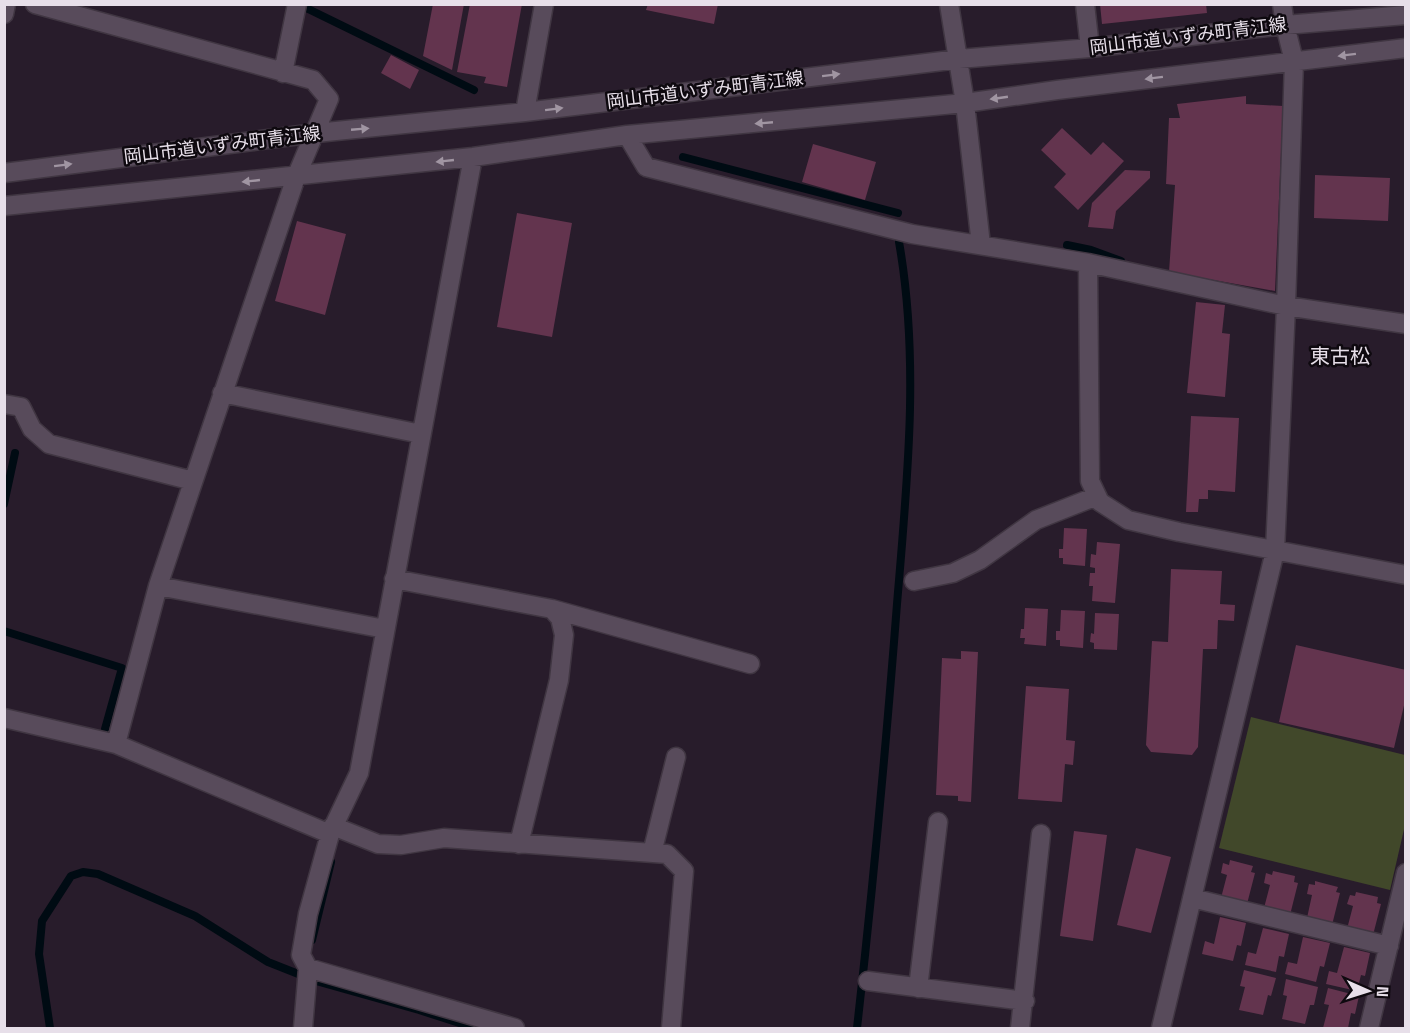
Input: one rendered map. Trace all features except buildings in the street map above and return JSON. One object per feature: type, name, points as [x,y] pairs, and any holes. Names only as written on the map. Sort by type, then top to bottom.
[{"type":"street","points":[[4,14],[6,4]]},
{"type":"street","points":[[36,4],[313,81],[329,99],[296,177],[158,586],[116,744]]},
{"type":"street","points":[[525,112],[544,4]]},
{"type":"street","points":[[949,4],[965,103],[981,245]]},
{"type":"street","points":[[1085,4],[1090,48]]},
{"type":"street","points":[[1161,1029],[1275,551],[1294,61],[1282,4]]},
{"type":"street","points":[[283,73],[297,6]]},
{"type":"street","name":"岡山市道いずみ町青江線","points":[[4,173],[316,133],[525,112],[959,59],[1090,48],[1285,25],[1406,15]]},
{"type":"street","name":"岡山市道いずみ町青江線","points":[[4,206],[473,158],[627,135],[965,103],[1406,48]]},
{"type":"street","points":[[627,135],[646,167],[912,234],[1088,262],[1286,306],[1406,324]]},
{"type":"street","points":[[303,1029],[306,975],[301,955],[308,914],[329,835],[359,773],[473,158]]},
{"type":"street","points":[[1088,262],[1090,481],[1100,502],[1128,520],[1275,551],[1406,575]]},
{"type":"street","points":[[222,393],[421,434]]},
{"type":"street","points":[[4,404],[21,407],[32,429],[49,444],[193,481]]},
{"type":"street","points":[[914,581],[962,569],[980,560],[1036,520],[1097,496]]},
{"type":"street","points":[[394,579],[552,609],[750,664]]},
{"type":"street","points":[[158,586],[385,629]]},
{"type":"street","points":[[519,844],[559,680],[564,635],[560,618],[552,609]]},
{"type":"street","points":[[4,718],[116,744],[329,835],[378,844],[401,845],[444,838],[667,854],[684,871],[671,1029]]},
{"type":"street","points":[[652,853],[676,757]]},
{"type":"street","points":[[918,988],[938,822]]},
{"type":"street","points":[[1020,1029],[1025,1001],[1041,834]]},
{"type":"street","points":[[1370,1029],[1406,873]]},
{"type":"street","points":[[1192,898],[1389,946]]},
{"type":"street","points":[[306,975],[515,1029]]},
{"type":"street","points":[[868,981],[1025,1001]]},
{"type":"green space","points":[[1251,717],[1405,755],[1405,825],[1390,890],[1219,848]]},
{"type":"waterway","points":[[298,4],[474,90]]},
{"type":"waterway","points":[[683,157],[898,213]]},
{"type":"waterway","points":[[857,1028],[884,763],[908,468],[909,332],[899,242]]},
{"type":"waterway","points":[[1067,245],[1091,250],[1121,261]]},
{"type":"waterway","points":[[4,504],[15,453]]},
{"type":"waterway","points":[[4,631],[122,668],[105,729]]},
{"type":"waterway","points":[[312,940],[331,862]]},
{"type":"waterway","points":[[50,1028],[39,954],[42,921],[71,876],[83,872],[98,874],[195,916],[268,962],[316,981],[475,1028]]},
{"type":"district","name":"東古松","points":[[1340,356]]}]
